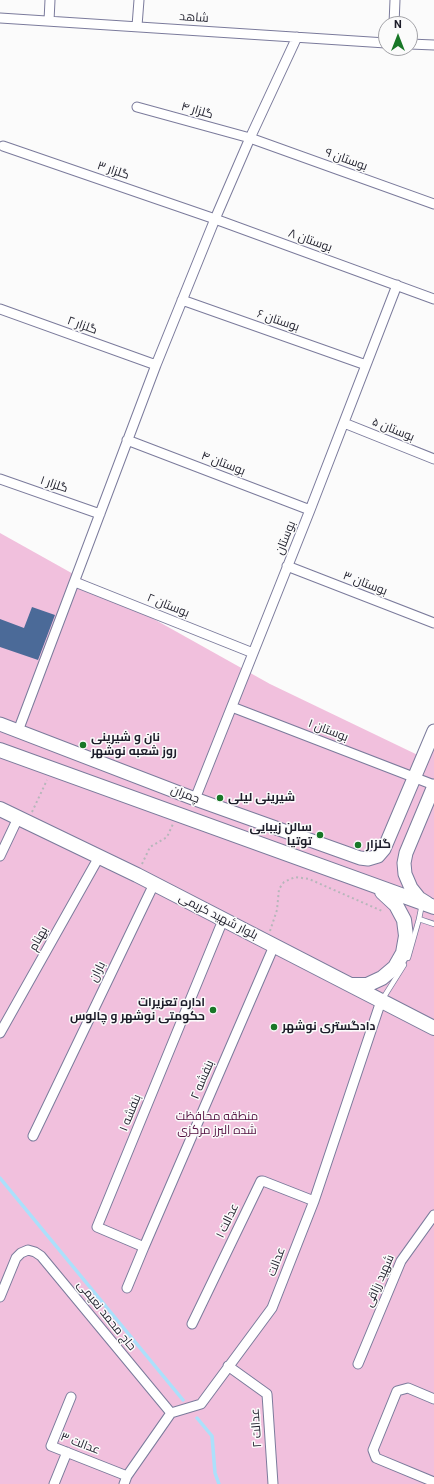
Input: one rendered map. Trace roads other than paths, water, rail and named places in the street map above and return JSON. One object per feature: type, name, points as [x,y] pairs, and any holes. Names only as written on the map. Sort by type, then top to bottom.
[{"type":"main road","points":[[0,750],[428,905]]},
{"type":"main road","points":[[0,755],[18,756]]},
{"type":"main road","points":[[0,799],[30,815],[48,832]]},
{"type":"main road","name":"بلوار شهید کریمی","points":[[0,809],[137,875],[434,1028]]},
{"type":"main road","points":[[351,985],[367,985],[382,978],[395,967],[403,953],[405,942],[406,936],[404,920],[396,905],[384,893],[369,884]]},
{"type":"street","points":[[49,21],[50,0]]},
{"type":"street","points":[[137,26],[139,0]]},
{"type":"street","points":[[394,16],[395,0]]},
{"type":"street","name":"شاهد","points":[[0,18],[378,42]]},
{"type":"street","points":[[18,731],[127,440],[182,300],[250,138],[297,37]]},
{"type":"street","points":[[418,44],[434,45]]},
{"type":"street","name":"گلزار ۴","points":[[137,107],[250,138]]},
{"type":"street","name":"بوستان ۹","points":[[250,138],[434,204]]},
{"type":"street","name":"گلزار ۳","points":[[3,146],[215,219]]},
{"type":"street","name":"بوستان ۸","points":[[215,219],[434,299]]},
{"type":"street","name":"بوستان","points":[[195,799],[310,510],[397,285]]},
{"type":"street","name":"بوستان ۶","points":[[182,300],[366,365]]},
{"type":"street","name":"گلزار ۲","points":[[0,309],[156,365]]},
{"type":"street","name":"بوستان ۵","points":[[344,423],[434,459]]},
{"type":"street","name":"بوستان ۴","points":[[127,440],[310,510]]},
{"type":"street","name":"گلزار ۱","points":[[0,479],[100,514]]},
{"type":"street","name":"بوستان ۳","points":[[287,566],[434,623]]},
{"type":"street","name":"بوستان ۲","points":[[75,582],[253,653]]},
{"type":"street","name":"بوستان ۱","points":[[232,707],[434,785]]},
{"type":"street","name":"چمران","points":[[0,724],[195,799],[360,858],[371,859],[378,856],[384,849],[434,731]]},
{"type":"street","points":[[428,905],[414,893],[405,874],[404,863],[406,853],[434,785]]},
{"type":"street","points":[[0,856],[18,818]]},
{"type":"street","name":"بهنام","points":[[0,1033],[99,857]]},
{"type":"street","name":"باران","points":[[33,1136],[154,884]]},
{"type":"street","name":"بنفشه ۱","points":[[144,1246],[97,1227],[223,920]]},
{"type":"street","name":"بنفشه ۲","points":[[144,1246],[270,944]]},
{"type":"street","name":"عدالت","points":[[171,1413],[201,1404],[272,1308],[314,1201],[381,1001]]},
{"type":"street","name":"عدالت ۱","points":[[192,1324],[261,1181],[263,1180],[314,1201]]},
{"type":"street","name":"شهید رزاقی","points":[[358,1364],[401,1261],[434,1214]]},
{"type":"street","points":[[127,1288],[144,1246]]},
{"type":"street","name":"حاج محمد نعیمی","points":[[0,1297],[16,1258],[21,1253],[28,1250],[41,1256],[171,1413]]},
{"type":"street","name":"عدالت ۲","points":[[228,1366],[267,1394],[272,1484]]},
{"type":"street","points":[[434,1399],[408,1388],[397,1391],[373,1450],[376,1458],[434,1482]]},
{"type":"street","name":"عدالت ۳","points":[[72,1397],[51,1446],[67,1452],[125,1480]]},
{"type":"street","points":[[125,1480],[171,1413]]},
{"type":"street","points":[[54,1484],[67,1452]]},
{"type":"lane","points":[[408,958],[419,919],[428,905]]},
{"type":"lane","points":[[419,919],[434,924]]},
{"type":"lane","points":[[381,1001],[404,965]]},
{"type":"waterway","points":[[0,1178],[183,1400]]},
{"type":"waterway","points":[[197,1418],[212,1436],[215,1473],[219,1484]]},
{"type":"place","name":"نان و شیرینی روز شعبه نوشهر","points":[[83,745]]},
{"type":"place","name":"شیرینی لیلی","points":[[220,798]]},
{"type":"place","name":"سالن زیبایی توتیا","points":[[320,835]]},
{"type":"place","name":"گلزار","points":[[358,845]]},
{"type":"place","name":"اداره تعزیرات حکومتی نوشهر و چالوس","points":[[213,1010]]},
{"type":"place","name":"دادگستری نوشهر","points":[[274,1027]]},
{"type":"park label","name":"منطقه محافظت شده البرز مرکزی","points":[[217,1124]]}]
